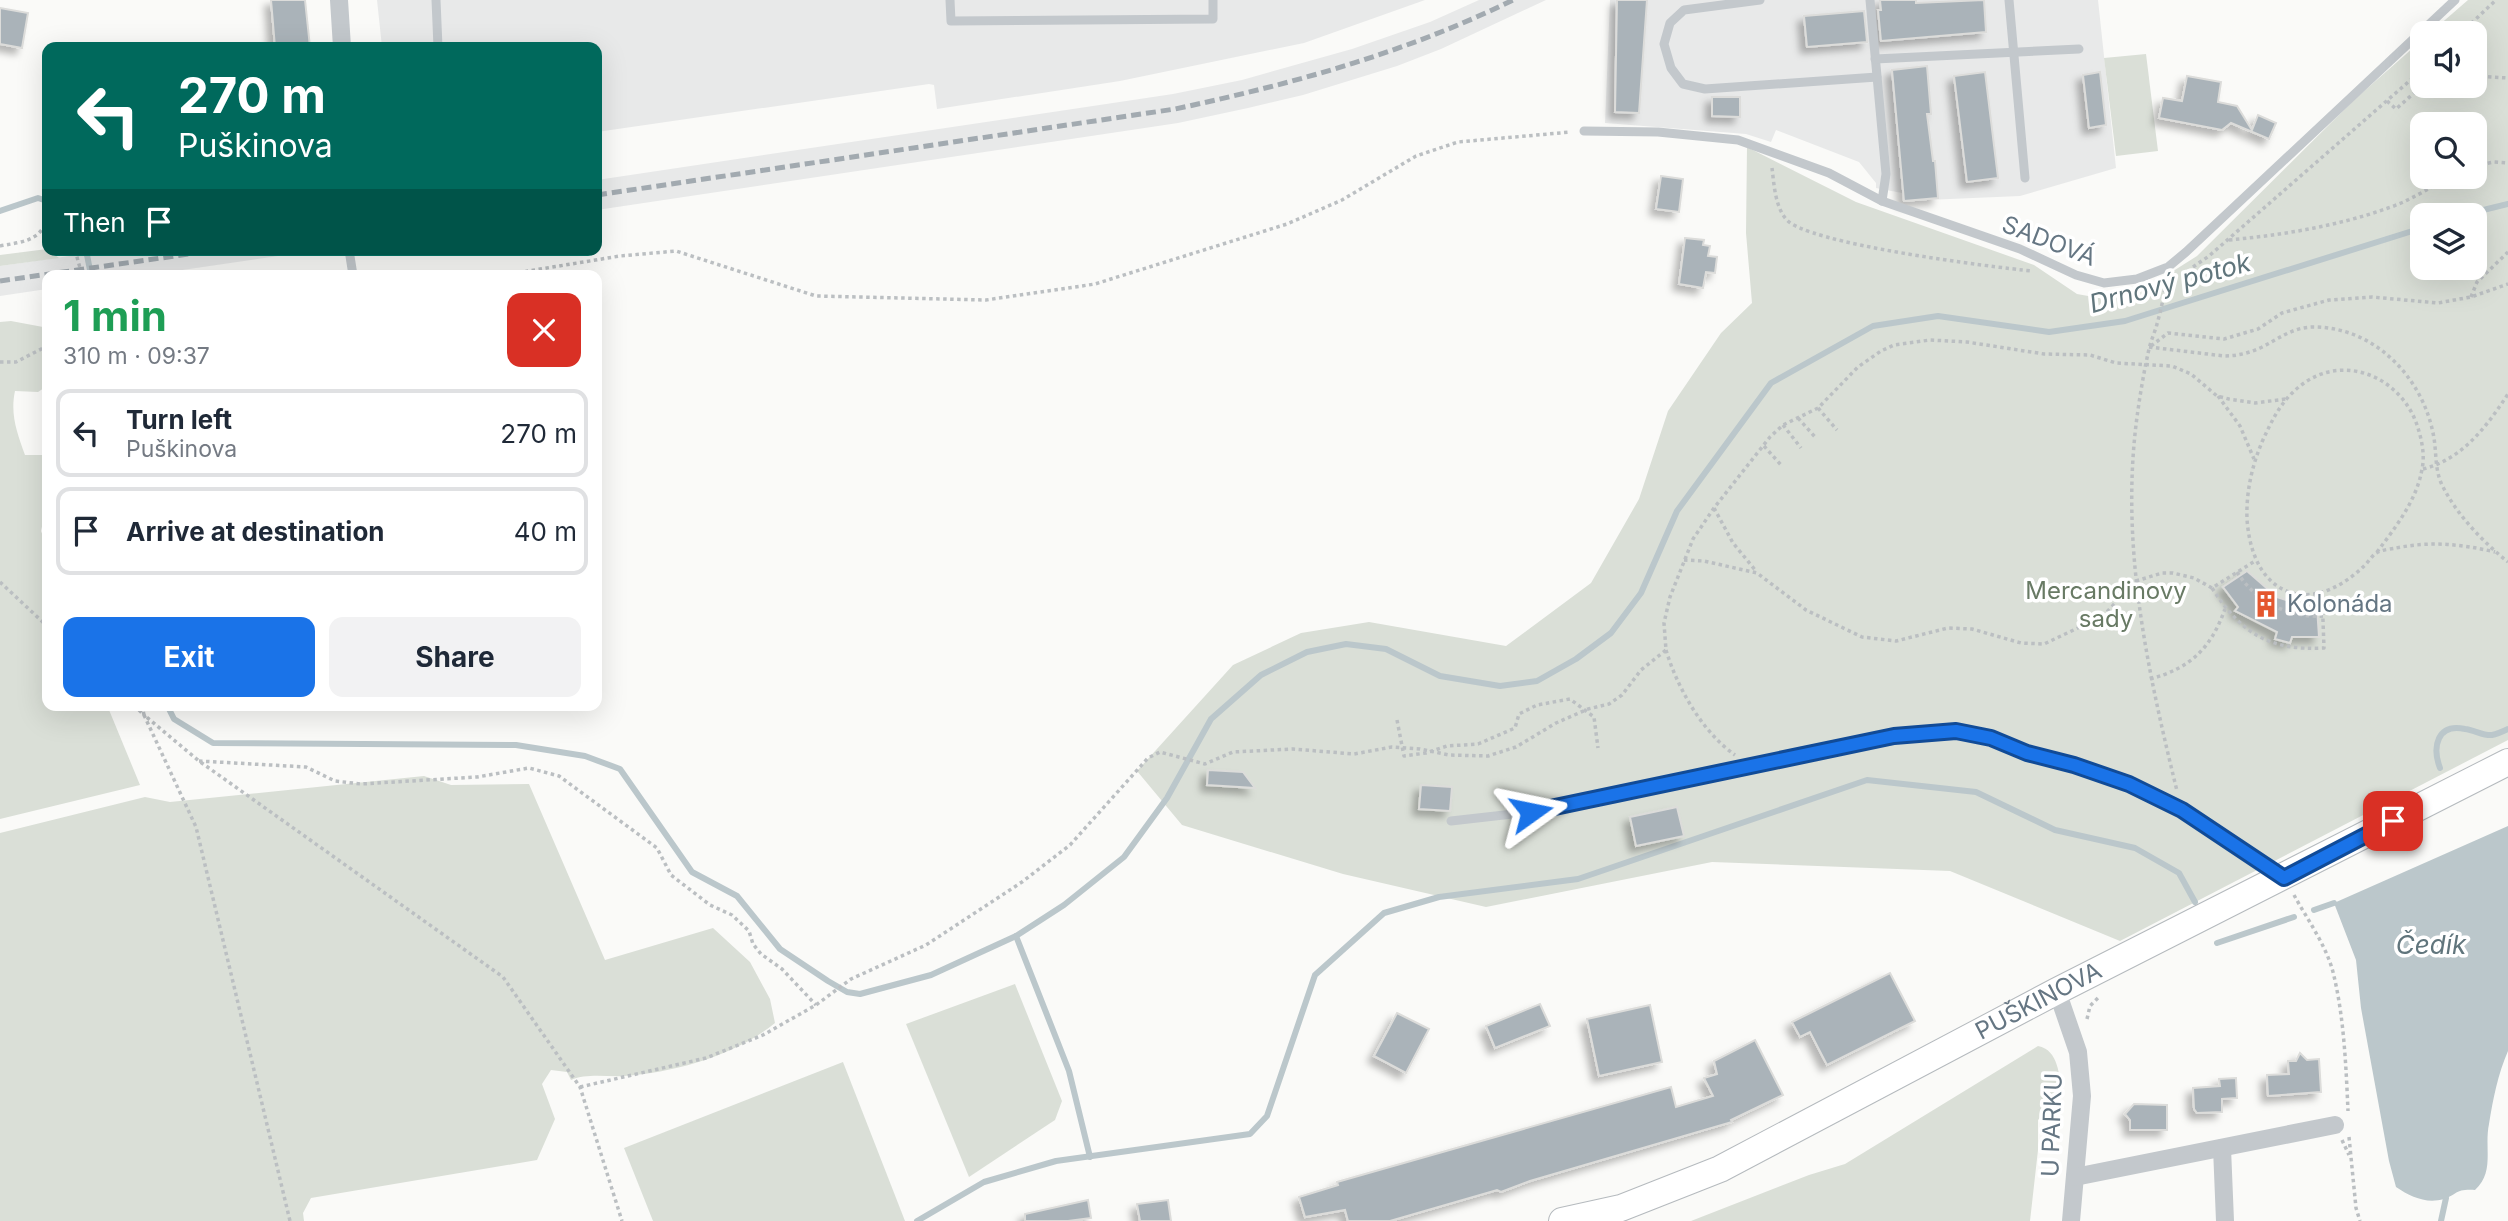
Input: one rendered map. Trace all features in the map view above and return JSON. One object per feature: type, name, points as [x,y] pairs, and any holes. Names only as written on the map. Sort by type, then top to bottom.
[{"type":"main road","name":"PUŠKINOVA","points":[[1562,1221],[1621,1208],[1720,1169],[2057,991],[2284,889],[2508,762]]},
{"type":"street","points":[[339,0],[342,42]]},
{"type":"street","name":"U PARKU","points":[[2057,991],[2078,1052],[2082,1096],[2071,1221]]},
{"type":"street","points":[[2076,1177],[2344,1125]]},
{"type":"street","points":[[2222,1148],[2225,1221]]},
{"type":"lane","points":[[436,0],[438,42]]},
{"type":"lane","points":[[950,0],[951,21],[1213,19],[1213,0]]},
{"type":"lane","points":[[1760,0],[1685,10],[1670,23],[1664,44],[1671,68],[1683,84],[1705,89],[1877,77]]},
{"type":"lane","points":[[1870,0],[1886,174],[1882,201]]},
{"type":"lane","points":[[2009,0],[2025,178]]},
{"type":"lane","name":"SADOVÁ","points":[[1584,131],[1658,132],[1738,140],[1829,173],[1882,201],[2020,249],[2076,275],[2104,283],[2137,279],[2168,267],[2186,252],[2455,0]]},
{"type":"lane","points":[[1875,59],[2079,49]]},
{"type":"lane","points":[[1451,821],[1531,812],[1894,736],[1956,731],[1991,738],[2027,753],[2074,765],[2129,784],[2182,810],[2284,889]]},
{"type":"path","points":[[2474,21],[2496,0]]},
{"type":"path","points":[[2487,77],[2508,78]]},
{"type":"path","points":[[2192,268],[2228,240],[2410,81]]},
{"type":"path","points":[[2387,101],[2396,109],[2410,97]]},
{"type":"path","points":[[535,270],[620,256],[676,251],[816,296],[986,300],[1095,284],[1287,224],[1342,200],[1416,156],[1458,142],[1584,131]]},
{"type":"path","points":[[1769,152],[1777,198],[1785,219],[1799,229],[1823,237],[1875,247],[2041,272]]},
{"type":"path","points":[[2487,163],[2508,163]]},
{"type":"path","points":[[2228,240],[2264,236],[2359,217],[2390,208],[2427,189]]},
{"type":"path","points":[[0,246],[32,240],[42,233]]},
{"type":"path","points":[[2471,297],[2477,282],[2508,252]]},
{"type":"path","points":[[2154,285],[2173,277]]},
{"type":"path","points":[[2166,284],[2149,347],[2137,418],[2132,502],[2140,627],[2182,810]]},
{"type":"path","points":[[2149,347],[2168,333],[2224,340],[2258,329],[2283,313],[2329,300],[2381,297],[2438,303],[2471,297],[2508,284]]},
{"type":"path","points":[[2149,347],[2224,356],[2259,349],[2283,334],[2304,327],[2329,328],[2353,335],[2388,355],[2419,392],[2434,435],[2436,466],[2452,503],[2508,562]]},
{"type":"path","points":[[1749,765],[1728,750],[1691,707],[1675,677],[1666,650],[1664,623],[1670,597],[1693,539],[1714,508],[1764,446],[1783,425],[1818,408],[1848,376],[1868,360],[1894,345],[1914,341],[1967,342],[2044,354],[2090,355],[2116,363],[2172,366],[2191,374],[2217,396],[2240,426],[2255,461]]},
{"type":"path","points":[[0,362],[16,362],[42,349]]},
{"type":"path","points":[[2349,371],[2381,379],[2407,401],[2415,418],[2423,451],[2423,469],[2408,506],[2377,552],[2353,576],[2322,593],[2289,592],[2269,579],[2255,561],[2248,537],[2247,512],[2255,461],[2275,414],[2286,399],[2302,384],[2326,373],[2349,371]]},
{"type":"path","points":[[2423,469],[2436,466],[2452,457],[2481,432],[2508,394]]},
{"type":"path","points":[[2217,396],[2255,403],[2286,399]]},
{"type":"path","points":[[1818,408],[1837,430]]},
{"type":"path","points":[[1798,418],[1816,438]]},
{"type":"path","points":[[1783,425],[1801,448]]},
{"type":"path","points":[[1764,446],[1781,465]]},
{"type":"path","points":[[1714,508],[1732,543],[1757,573],[1806,610],[1861,637],[1896,641],[1948,628],[1972,629],[2033,645],[2054,640],[2104,616],[2136,581],[2162,573],[2174,573],[2194,578],[2212,588],[2238,623],[2258,636],[2301,649],[2324,648],[2322,593]]},
{"type":"path","points":[[2377,552],[2416,544],[2447,543],[2496,552]]},
{"type":"path","points":[[1684,560],[1704,561],[1757,573]]},
{"type":"path","points":[[2212,588],[2255,561]]},
{"type":"path","points":[[2237,572],[2255,594],[2275,607],[2302,615],[2323,616]]},
{"type":"path","points":[[0,582],[42,621]]},
{"type":"path","points":[[2150,679],[2168,674],[2201,652],[2211,640],[2225,609]]},
{"type":"path","points":[[580,1087],[706,1058],[763,1035],[816,1005],[834,989],[851,979],[926,945],[1022,882],[1070,845],[1148,758],[1164,752],[1205,764],[1233,752],[1280,750],[1354,754],[1392,747],[1449,755],[1488,755],[1517,747],[1556,723],[1588,709],[1609,704],[1622,695],[1641,670],[1666,650]]},
{"type":"path","points":[[1397,720],[1404,756],[1447,746],[1478,744],[1515,728],[1519,713],[1537,705],[1570,699],[1594,717],[1598,748]]},
{"type":"path","points":[[140,711],[200,761],[503,977],[580,1087],[622,1221]]},
{"type":"path","points":[[143,711],[196,827],[290,1221]]},
{"type":"path","points":[[200,761],[306,767],[335,781],[361,784],[477,777],[529,768],[559,776],[657,848],[671,874],[710,905],[732,915],[749,931],[753,944],[761,954],[782,969],[816,1005]]},
{"type":"path","points":[[2284,889],[2294,894],[2333,971],[2341,1024],[2344,1125],[2360,1221]]},
{"type":"path","points":[[2087,1020],[2090,1006],[2101,995]]},
{"type":"shaded area","points":[[377,0],[1425,0],[1304,43],[1120,81],[937,109],[934,85],[929,84],[602,131],[602,42],[381,42]]},
{"type":"shaded area","points":[[1479,0],[1546,0],[1441,49],[1397,66],[1303,95],[1248,108],[1178,123],[602,209],[602,179],[1173,94],[1242,80],[1352,49],[1430,22]]},
{"type":"shaded area","points":[[1610,0],[2098,0],[2116,168],[2020,196],[1903,201],[1902,193],[1876,188],[1876,183],[1859,162],[1776,130],[1771,142],[1746,134],[1605,123]]},
{"type":"shaded area","points":[[69,256],[278,256],[182,270],[42,270],[42,290],[0,296],[0,266]]},
{"type":"green space","name":"Mercandinovy sady","points":[[2468,0],[2508,0],[2508,740],[2120,941],[1950,871],[1712,862],[1486,907],[1343,874],[1182,825],[1137,771],[1233,665],[1301,633],[1369,622],[1506,646],[1591,583],[1639,499],[1668,411],[1721,333],[1752,303],[1746,233],[1747,147],[1856,202],[2034,265],[2077,294],[2105,299],[2140,292],[2197,256],[2354,100],[2410,51],[2410,98],[2487,98],[2487,21],[2444,21]]},
{"type":"green space","points":[[2146,54],[2158,151],[2116,156],[2104,58]]},
{"type":"green space","points":[[42,250],[42,256],[59,258],[0,266],[0,255]]},
{"type":"green space","points":[[11,321],[42,327],[42,389],[38,392],[15,391],[13,408],[25,455],[42,455],[42,711],[109,711],[140,785],[0,819],[0,322]]},
{"type":"green space","points":[[424,776],[451,785],[529,784],[605,960],[713,928],[750,962],[770,999],[775,1023],[759,1035],[723,1053],[664,1071],[571,1080],[567,1072],[551,1070],[542,1084],[555,1119],[537,1160],[311,1198],[303,1213],[304,1221],[0,1221],[0,833],[145,797],[170,802]]},
{"type":"green space","points":[[1015,984],[1062,1101],[1055,1120],[969,1177],[906,1024]]},
{"type":"green space","points":[[2038,1046],[2045,1048],[2054,1058],[2062,1093],[2038,1120],[2038,1150],[2030,1221],[1691,1221],[1809,1175],[1845,1164]]},
{"type":"green space","points":[[843,1062],[905,1221],[653,1221],[624,1148]]},
{"type":"water","name":"Čedík","points":[[2508,826],[2508,1051],[2491,1115],[2487,1168],[2475,1190],[2460,1191],[2437,1200],[2425,1200],[2413,1197],[2396,1187],[2361,1008],[2356,960],[2334,903]]},
{"type":"building","points":[[271,0],[305,0],[309,42],[275,42]]},
{"type":"building","points":[[1617,0],[1647,0],[1639,113],[1615,112]]},
{"type":"building","points":[[1880,0],[1916,0],[1916,3],[1984,0],[1986,32],[1881,41],[1878,10],[1881,10]]},
{"type":"building","points":[[0,8],[28,13],[22,48],[0,44]]},
{"type":"building","points":[[1864,11],[1867,42],[1807,47],[1804,16]]},
{"type":"building","points":[[1927,66],[1931,114],[1927,114],[1938,198],[1904,201],[1892,70]]},
{"type":"building","points":[[1985,72],[1998,178],[1967,182],[1954,76]]},
{"type":"building","points":[[2100,72],[2106,125],[2089,128],[2083,75]]},
{"type":"building","points":[[2187,76],[2221,82],[2218,102],[2237,106],[2252,130],[2258,115],[2276,123],[2269,139],[2231,123],[2222,130],[2159,118],[2163,98],[2182,101]]},
{"type":"building","points":[[1712,97],[1740,97],[1740,117],[1712,116]]},
{"type":"building","points":[[1661,176],[1683,179],[1679,212],[1656,209]]},
{"type":"building","points":[[1685,238],[1704,240],[1703,245],[1710,246],[1708,256],[1717,257],[1715,273],[1706,272],[1703,288],[1679,284]]},
{"type":"building","name":"Kolonáda","points":[[2247,571],[2277,597],[2317,607],[2319,637],[2292,637],[2290,643],[2275,639],[2277,632],[2235,611],[2238,607],[2223,587]]},
{"type":"building","points":[[1208,770],[1243,772],[1255,788],[1207,785]]},
{"type":"building","points":[[1421,785],[1452,787],[1450,811],[1419,809]]},
{"type":"building","points":[[1677,807],[1684,836],[1636,846],[1630,817]]},
{"type":"building","points":[[1890,973],[1915,1021],[1827,1065],[1810,1032],[1800,1037],[1792,1022]]},
{"type":"building","points":[[1540,1004],[1550,1026],[1495,1048],[1486,1026]]},
{"type":"building","points":[[1650,1005],[1662,1062],[1599,1076],[1587,1019]]},
{"type":"building","points":[[1397,1013],[1429,1029],[1406,1073],[1374,1056]]},
{"type":"building","points":[[1755,1040],[1783,1095],[1731,1120],[1732,1122],[1530,1181],[1501,1192],[1497,1190],[1390,1221],[1348,1221],[1345,1210],[1305,1217],[1299,1197],[1338,1185],[1337,1182],[1671,1087],[1676,1107],[1713,1096],[1704,1078],[1717,1074],[1714,1061]]},
{"type":"building","points":[[2300,1053],[2307,1060],[2319,1059],[2321,1092],[2268,1096],[2267,1075],[2289,1074],[2288,1061],[2296,1061]]},
{"type":"building","points":[[2236,1078],[2237,1098],[2222,1099],[2222,1112],[2197,1113],[2194,1109],[2193,1088],[2220,1086],[2219,1079]]},
{"type":"building","points":[[2134,1104],[2167,1105],[2167,1130],[2130,1130],[2130,1120],[2125,1114]]},
{"type":"building","points":[[1088,1200],[1091,1218],[1025,1221],[1025,1214]]},
{"type":"building","points":[[1168,1200],[1171,1221],[1140,1221],[1137,1204]]},
{"type":"waterway","name":"Drnový potok","points":[[0,211],[38,198],[42,199]]},
{"type":"waterway","name":"Drnový potok","points":[[2487,209],[2508,204]]},
{"type":"waterway","name":"Drnový potok","points":[[170,711],[174,719],[213,743],[516,745],[585,756],[620,769],[692,872],[737,896],[780,949],[847,992],[860,994],[931,975],[1016,936],[1064,905],[1124,857],[1167,798],[1211,719],[1261,675],[1307,652],[1346,644],[1386,649],[1440,676],[1500,686],[1537,681],[1576,659],[1611,633],[1641,593],[1677,511],[1771,383],[1873,326],[1938,316],[2049,332],[2125,321],[2410,232]]},
{"type":"waterway","name":"Drnový potok","points":[[87,256],[90,270]]},
{"type":"waterway","points":[[2440,768],[2437,745],[2439,738],[2448,730],[2465,729],[2489,735],[2508,729]]},
{"type":"waterway","points":[[917,1221],[984,1182],[1056,1161],[1250,1134],[1267,1116],[1315,975],[1384,913],[1439,897],[1578,879],[1867,780],[1976,792],[2055,830],[2135,848],[2179,873],[2195,902]]},
{"type":"waterway","points":[[2314,910],[2334,903]]},
{"type":"waterway","points":[[2217,943],[2294,917]]},
{"type":"waterway","points":[[1016,936],[1069,1071],[1090,1157]]},
{"type":"waterway","points":[[2441,1221],[2446,1198]]},
{"type":"railway","points":[[602,194],[1175,109],[1262,89],[1347,65],[1431,36],[1513,0]]},
{"type":"railway","points":[[77,270],[175,256]]},
{"type":"railway","points":[[0,281],[42,275]]},
{"type":"place","name":"Kolonáda","points":[[2266,604]]},
{"type":"route","points":[[1531,812],[1894,736],[1956,731],[1991,738],[2027,753],[2074,765],[2129,784],[2182,810],[2284,878],[2393,821]]}]
